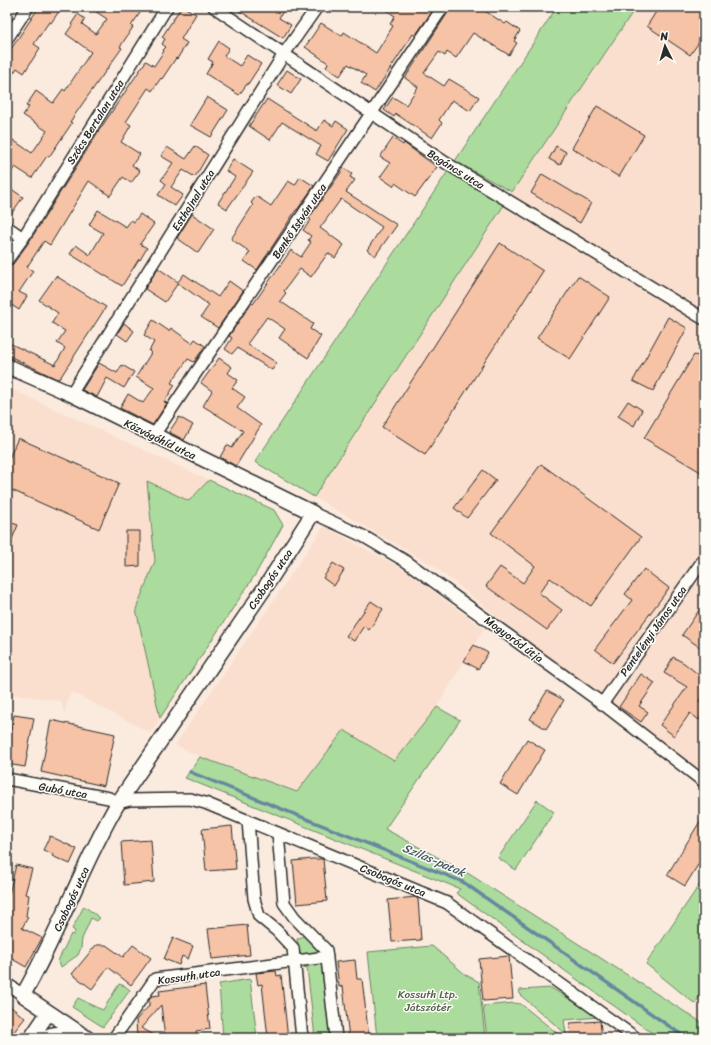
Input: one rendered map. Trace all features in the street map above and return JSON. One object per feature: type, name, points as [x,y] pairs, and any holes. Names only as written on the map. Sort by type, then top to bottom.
[{"type":"street","points":[[7,39],[28,7]]},
{"type":"street","name":"Szőcs Bertalan utca","points":[[7,260],[23,238],[167,7]]},
{"type":"street","name":"Bogáncs utca","points":[[214,7],[446,163],[704,319]]},
{"type":"street","name":"Esthajnal utca","points":[[71,394],[284,54],[316,7]]},
{"type":"street","name":"Benkő István utca","points":[[154,436],[443,7]]},
{"type":"street","points":[[7,227],[23,238]]},
{"type":"street","name":"Közvágóhíd utca","points":[[7,366],[71,394],[313,513]]},
{"type":"street","name":"Mogyoród útja","points":[[313,513],[363,536],[407,562],[602,704],[704,782]]},
{"type":"street","name":"Csobogós utca","points":[[23,995],[64,915],[106,824],[118,803],[264,590],[313,513]]},
{"type":"street","name":"Pentelényi János utca","points":[[602,704],[704,558]]},
{"type":"street","name":"Gubó utca","points":[[7,779],[109,798],[118,803]]},
{"type":"street","name":"Csobogós utca","points":[[118,803],[130,800],[190,799],[205,802],[447,903],[636,1038]]},
{"type":"street","points":[[248,820],[254,899],[259,916],[276,930],[293,948],[302,1038]]},
{"type":"street","points":[[278,833],[284,903],[294,917],[326,950],[336,1038]]},
{"type":"street","name":"Kossuth utca","points":[[114,1038],[155,979],[327,957]]},
{"type":"street","points":[[7,984],[87,1038]]},
{"type":"street","points":[[31,1038],[48,1013]]},
{"type":"street","points":[[44,1038],[51,1034],[75,1031]]},
{"type":"shaded area","points":[[636,7],[704,7],[704,783],[435,567],[314,497],[504,205]]},
{"type":"shaded area","points":[[7,387],[274,510],[283,525],[255,575],[151,733],[71,692],[64,713],[61,701],[7,694]]},
{"type":"shaded area","points":[[324,526],[408,572],[484,629],[437,707],[394,761],[344,730],[297,792],[200,757],[175,745]]},
{"type":"green space","points":[[557,7],[636,7],[512,192],[455,161]]},
{"type":"green space","points":[[448,171],[504,205],[314,497],[255,462]]},
{"type":"green space","points":[[209,480],[274,510],[283,525],[255,575],[160,718],[136,609],[155,561],[147,481],[189,501]]},
{"type":"green space","points":[[437,707],[460,720],[385,829],[469,874],[704,1024],[704,1038],[659,1038],[456,893],[460,889],[185,778],[200,757],[297,792],[344,730],[394,761]]},
{"type":"green space","points":[[537,800],[554,812],[516,870],[498,858]]},
{"type":"green space","points":[[704,878],[704,989],[695,1004],[646,964]]},
{"type":"green space","points":[[84,906],[100,918],[97,921],[91,918],[82,939],[81,948],[78,955],[61,967],[58,961],[71,934],[74,935],[75,931],[72,929]]},
{"type":"green space","points":[[306,935],[318,948],[322,964],[326,964],[333,1038],[315,1038],[307,967],[303,968],[297,939]]},
{"type":"green space","name":"Kossuth Ltp. Játszótér","points":[[432,946],[466,975],[479,982],[485,1038],[377,1038],[368,952]]},
{"type":"green space","points":[[250,979],[257,1038],[223,1038],[219,984]]},
{"type":"green space","points":[[119,984],[130,990],[103,1027],[72,1007],[78,998],[103,1010]]},
{"type":"green space","points":[[551,988],[599,1017],[564,1020],[566,1034],[519,994],[520,990]]},
{"type":"green space","points":[[514,1003],[521,1004],[563,1038],[487,1038],[483,1006]]},
{"type":"building","points":[[39,7],[62,7],[51,23],[49,22],[34,44],[40,48],[24,73],[17,68],[7,83],[7,55]]},
{"type":"building","points":[[89,7],[132,7],[140,13],[120,47],[122,48],[70,122],[72,123],[49,157],[47,156],[32,178],[15,167],[7,178],[7,136],[32,153],[47,131],[23,115],[29,107],[26,106],[36,91],[53,103],[63,89],[65,91],[91,52],[66,34],[73,24],[72,23],[78,14],[85,19],[82,24],[96,34],[107,19]]},
{"type":"building","points":[[181,7],[184,7],[196,14],[181,39],[187,43],[177,59],[176,58],[152,91],[148,88],[126,122],[131,125],[121,142],[140,154],[132,165],[140,171],[131,183],[123,177],[110,196],[89,181],[50,245],[44,241],[27,267],[33,271],[19,292],[27,296],[19,310],[7,302],[7,268],[13,264],[29,242],[98,132],[146,61],[154,66],[164,51],[163,50],[166,47],[162,44],[165,39],[162,37]]},
{"type":"building","points":[[233,7],[276,7],[283,11],[279,18],[291,25],[283,38]]},
{"type":"building","points":[[381,7],[435,7],[415,36],[413,34],[375,92],[361,83],[366,75],[348,64],[340,76],[326,67],[328,63],[305,47],[321,23],[342,36],[344,32],[376,53],[393,26],[390,24],[395,16]]},
{"type":"building","points":[[450,7],[479,7],[505,24],[507,22],[520,31],[514,41],[517,43],[509,55],[473,33],[456,58],[447,52],[445,56],[439,52],[424,73],[444,86],[449,79],[479,97],[470,111],[452,100],[439,120],[442,123],[432,138],[396,114],[394,117],[384,110],[393,97],[406,105],[418,87],[405,78],[449,11]]},
{"type":"building","points":[[659,7],[704,7],[704,35],[690,55],[647,26]]},
{"type":"building","points":[[219,41],[229,48],[224,56],[240,66],[247,55],[261,64],[239,95],[206,74],[213,62],[208,59]]},
{"type":"building","points":[[287,70],[301,79],[291,94],[277,85]]},
{"type":"building","points":[[207,97],[228,110],[211,137],[190,125]]},
{"type":"building","points":[[267,99],[317,131],[324,120],[333,126],[336,121],[348,129],[328,161],[316,154],[321,146],[282,122],[270,140],[249,126]]},
{"type":"building","points":[[597,106],[644,135],[619,177],[572,148]]},
{"type":"building","points":[[393,138],[403,145],[404,143],[437,167],[415,197],[395,183],[393,186],[380,177],[390,163],[380,157]]},
{"type":"building","points":[[195,146],[208,155],[195,177],[183,170],[171,187],[183,195],[175,206],[158,195],[166,184],[161,180],[173,163],[161,156],[167,147],[186,159]]},
{"type":"building","points":[[556,146],[566,152],[560,165],[549,159]]},
{"type":"building","points":[[233,159],[253,172],[227,209],[218,203],[235,177],[226,171]]},
{"type":"building","points":[[344,168],[352,174],[350,177],[355,180],[346,192],[397,225],[375,256],[367,250],[382,227],[341,199],[320,228],[344,245],[335,258],[328,253],[311,277],[300,269],[284,291],[286,293],[280,301],[313,324],[310,329],[321,336],[308,358],[279,338],[285,329],[267,317],[247,344],[277,363],[272,370],[237,348],[232,354],[225,349],[232,338],[229,336],[251,303],[253,304],[291,250],[301,257],[311,242],[308,240],[311,236],[303,230],[311,220],[309,218]]},
{"type":"building","points":[[542,174],[591,203],[580,223],[531,193]]},
{"type":"building","points":[[300,177],[314,186],[296,210],[257,270],[244,261],[250,252],[231,239],[253,205],[251,203],[256,196],[271,206],[288,181],[295,185]]},
{"type":"building","points":[[7,186],[23,197],[7,220]]},
{"type":"building","points":[[98,210],[126,227],[131,220],[134,222],[140,214],[154,224],[140,244],[147,248],[122,286],[70,254],[76,245],[90,255],[103,233],[89,225]]},
{"type":"building","points":[[192,214],[214,229],[198,253],[177,238]]},
{"type":"building","points":[[500,243],[543,271],[425,455],[382,427]]},
{"type":"building","points":[[158,268],[178,282],[184,274],[218,297],[229,281],[243,291],[218,328],[201,317],[209,305],[178,283],[165,302],[145,289]]},
{"type":"building","points":[[56,276],[106,307],[60,378],[57,379],[7,355],[7,342],[55,365],[65,348],[57,343],[65,331],[52,323],[58,313],[39,300]]},
{"type":"building","points":[[578,276],[610,297],[570,359],[537,338]]},
{"type":"building","points":[[668,317],[687,328],[653,391],[633,381]]},
{"type":"building","points":[[153,320],[169,331],[171,328],[192,343],[195,339],[205,346],[194,362],[188,359],[171,383],[175,385],[164,402],[167,403],[153,425],[120,408],[128,394],[143,403],[154,388],[136,377],[151,353],[149,351],[154,342],[144,335]]},
{"type":"building","points":[[124,323],[134,331],[127,341],[117,334]]},
{"type":"building","points":[[704,345],[704,474],[644,438],[694,355],[698,356]]},
{"type":"building","points":[[219,358],[232,367],[228,373],[238,380],[232,388],[245,397],[237,408],[261,425],[236,466],[220,457],[227,445],[232,448],[243,431],[203,406],[212,391],[201,383]]},
{"type":"building","points":[[99,363],[117,373],[122,365],[134,372],[124,388],[107,378],[97,397],[82,390]]},
{"type":"building","points":[[628,401],[642,410],[634,426],[618,416]]},
{"type":"building","points":[[179,417],[193,425],[184,440],[169,432]]},
{"type":"building","points":[[18,438],[119,483],[99,529],[7,488],[7,463]]},
{"type":"building","points":[[541,464],[641,537],[591,606],[550,578],[539,593],[562,610],[547,630],[486,586],[500,567],[523,583],[535,566],[491,533]]},
{"type":"building","points":[[483,470],[496,480],[467,518],[454,508]]},
{"type":"building","points":[[7,521],[18,525],[7,551]]},
{"type":"building","points":[[126,531],[140,531],[140,566],[126,567]]},
{"type":"building","points":[[333,563],[344,570],[334,586],[323,578]]},
{"type":"building","points":[[644,569],[669,588],[613,663],[595,649],[632,600],[625,594]]},
{"type":"building","points":[[371,601],[383,609],[369,630],[364,626],[354,641],[346,636]]},
{"type":"building","points":[[704,603],[704,650],[682,635]]},
{"type":"building","points":[[474,645],[488,653],[478,669],[464,661]]},
{"type":"building","points":[[673,657],[684,663],[704,679],[704,693],[699,701],[704,705],[704,713],[699,720],[690,713],[674,736],[660,725],[687,687],[664,673]]},
{"type":"building","points":[[641,674],[655,683],[639,706],[648,712],[641,722],[619,707]]},
{"type":"building","points":[[547,691],[564,700],[546,729],[530,719]]},
{"type":"building","points":[[14,715],[34,718],[25,767],[7,764],[7,751]]},
{"type":"building","points":[[51,720],[115,734],[104,786],[41,772]]},
{"type":"building","points":[[527,739],[545,750],[518,795],[500,784]]},
{"type":"building","points":[[704,815],[704,855],[685,886],[667,875]]},
{"type":"building","points":[[232,826],[236,869],[206,871],[202,829]]},
{"type":"building","points":[[50,836],[77,849],[70,864],[43,850]]},
{"type":"building","points":[[151,840],[154,882],[124,885],[121,842]]},
{"type":"building","points":[[323,859],[327,901],[297,904],[293,861]]},
{"type":"building","points":[[16,865],[32,869],[25,894],[29,895],[26,916],[28,917],[22,928],[42,938],[26,967],[7,956],[7,902]]},
{"type":"building","points":[[415,897],[418,899],[421,940],[392,942],[388,900]]},
{"type":"building","points":[[247,925],[250,955],[212,959],[208,929]]},
{"type":"building","points":[[173,938],[193,946],[188,959],[182,956],[179,965],[164,959]]},
{"type":"building","points":[[96,945],[106,945],[123,957],[133,945],[151,958],[131,985],[108,967],[92,989],[72,974]]},
{"type":"building","points":[[509,956],[513,999],[483,1001],[479,959]]},
{"type":"building","points":[[355,960],[357,979],[362,979],[369,1038],[349,1038],[343,986],[339,987],[336,962]]},
{"type":"building","points":[[276,971],[277,976],[281,975],[288,1038],[268,1038],[262,984],[258,985],[256,973]]},
{"type":"building","points":[[205,985],[210,1029],[196,1031],[197,1038],[165,1038],[161,1005],[141,1028],[160,1038],[137,1038],[136,1020],[149,1006],[151,996],[160,995],[159,991]]},
{"type":"building","points":[[7,1004],[25,1018],[9,1038],[7,1038]]},
{"type":"building","points":[[600,1021],[602,1038],[571,1038],[570,1023]]},
{"type":"waterway","name":"Szilas-patak","points":[[190,772],[463,882],[686,1038]]}]
